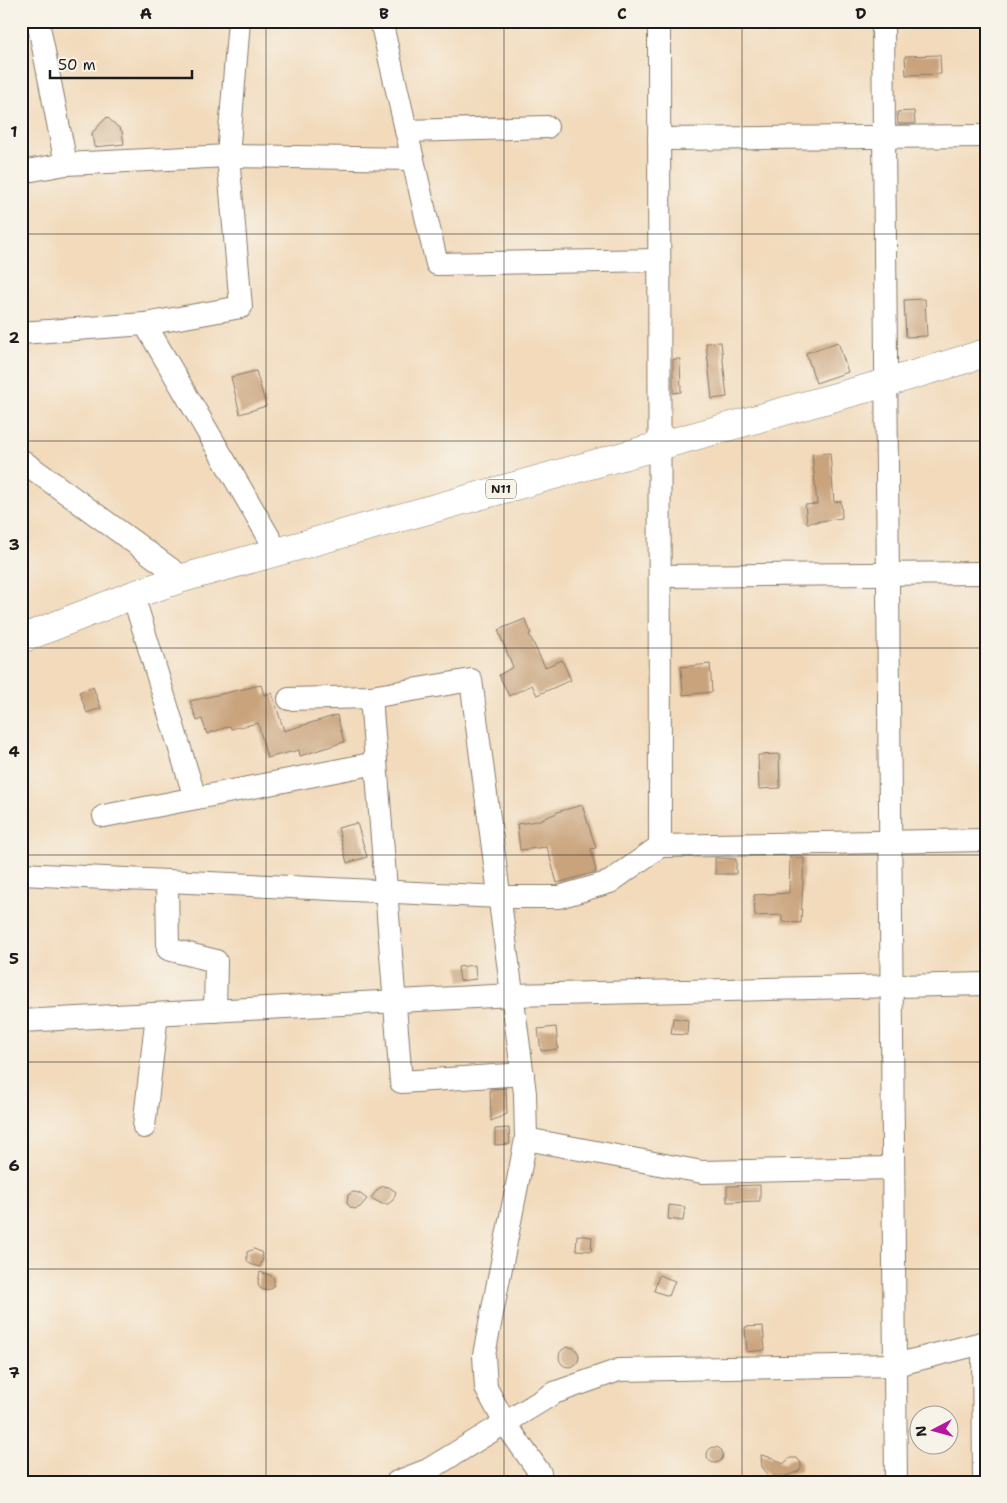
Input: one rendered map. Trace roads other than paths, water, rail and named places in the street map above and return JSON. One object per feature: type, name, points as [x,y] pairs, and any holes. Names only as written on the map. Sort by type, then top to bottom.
[{"type":"main road","name":"N11","points":[[21,639],[182,578],[886,383],[986,353]]},
{"type":"street","points":[[38,21],[66,164]]},
{"type":"street","points":[[21,333],[145,324],[241,307],[228,156],[239,21]]},
{"type":"street","points":[[381,21],[437,264],[659,260]]},
{"type":"street","points":[[659,21],[660,846]]},
{"type":"street","points":[[883,21],[896,1482]]},
{"type":"street","points":[[406,131],[547,127]]},
{"type":"street","points":[[659,139],[986,136]]},
{"type":"street","points":[[21,172],[66,164],[228,156],[413,159]]},
{"type":"street","points":[[145,324],[277,551]]},
{"type":"street","points":[[21,460],[182,578]]},
{"type":"street","points":[[660,576],[986,573]]},
{"type":"street","points":[[133,595],[195,798]]},
{"type":"street","points":[[289,699],[371,697],[471,680],[523,1074],[526,1139],[484,1355],[486,1388],[505,1423],[540,1473],[540,1482]]},
{"type":"street","points":[[371,697],[401,1082],[523,1074]]},
{"type":"street","points":[[104,816],[376,763]]},
{"type":"street","points":[[21,874],[500,896],[559,897],[610,882],[660,846],[986,840]]},
{"type":"street","points":[[167,881],[168,949],[216,961],[215,1011]]},
{"type":"street","points":[[21,1020],[512,995],[986,984]]},
{"type":"street","points":[[144,1127],[157,1014]]},
{"type":"street","points":[[526,1139],[702,1172],[893,1168]]},
{"type":"street","points":[[397,1482],[428,1476],[505,1423],[554,1393],[619,1370],[895,1365],[984,1342],[984,1482]]}]
